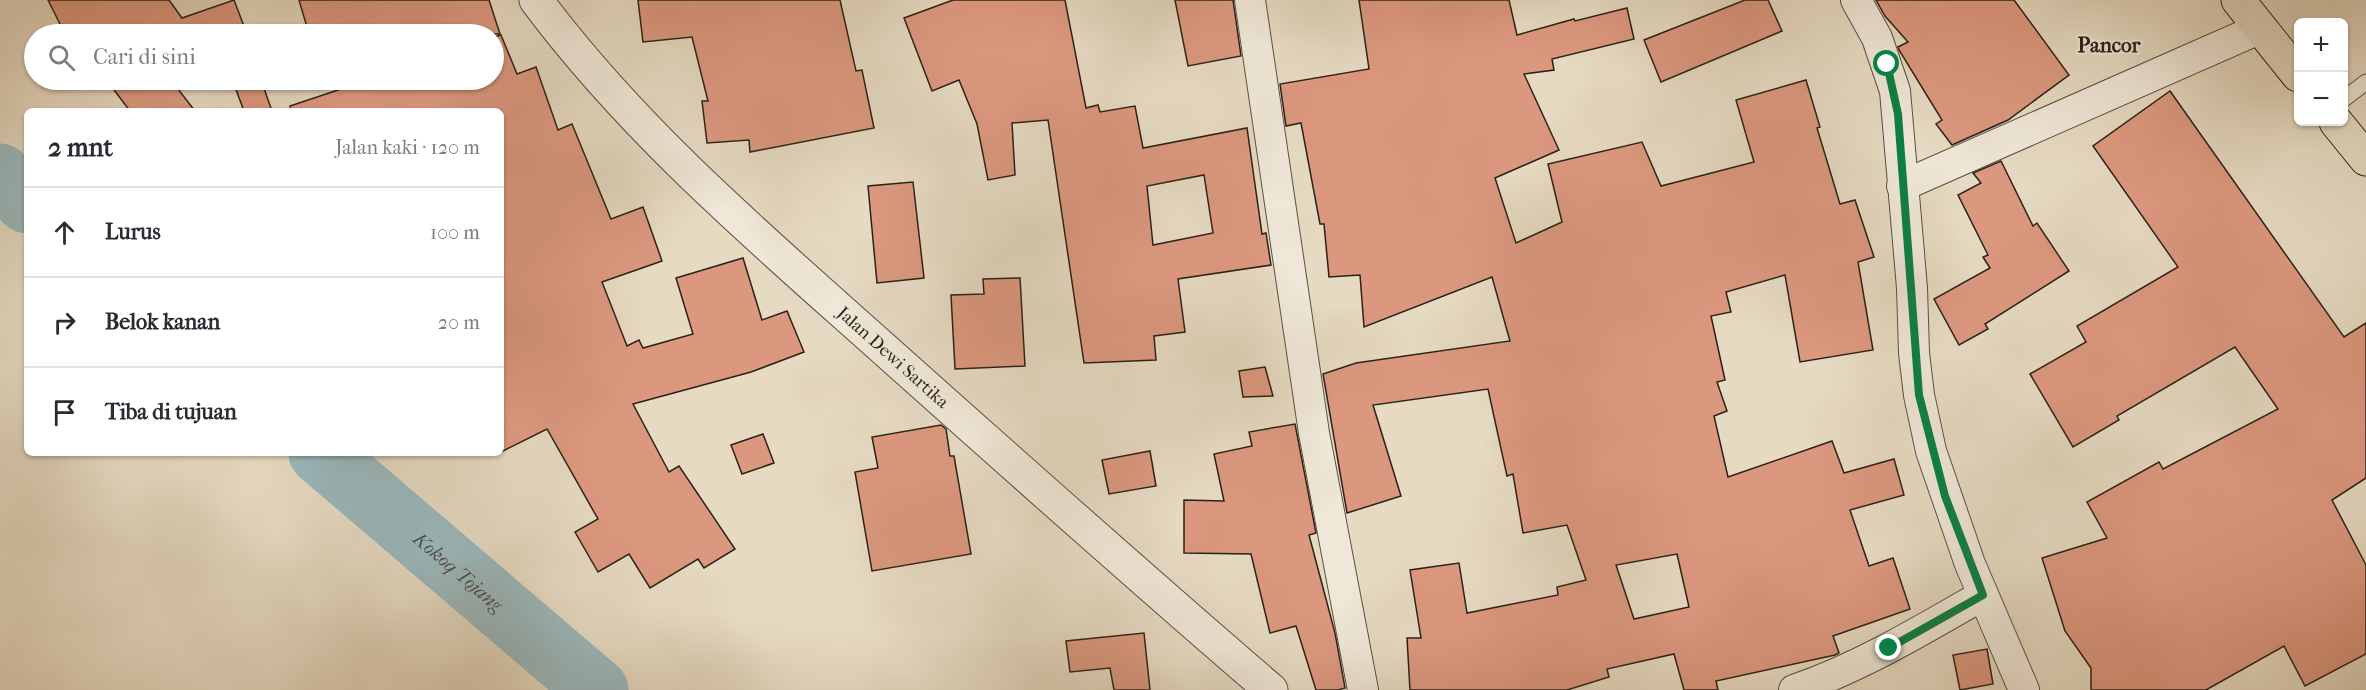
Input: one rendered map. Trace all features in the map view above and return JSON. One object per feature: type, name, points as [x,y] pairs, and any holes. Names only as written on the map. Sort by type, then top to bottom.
[{"type":"main road","points":[[2238,0],[2296,72]]},
{"type":"main road","points":[[2339,126],[2366,159]]},
{"type":"street","name":"Jalan Dewi Sartika","points":[[536,0],[606,86],[717,200],[1141,579],[1271,690]]},
{"type":"street","points":[[1250,0],[1314,433],[1364,690]]},
{"type":"street","points":[[1856,0],[1877,38],[1895,92],[1919,395],[1945,496],[1983,595],[2024,690]]},
{"type":"street","points":[[1902,186],[2261,28]]},
{"type":"street","points":[[1794,690],[1827,679],[1889,648],[1983,595]]},
{"type":"lane","points":[[2348,95],[2366,81]]},
{"type":"building","points":[[48,0],[169,0],[182,18],[234,0],[243,24],[60,24]]},
{"type":"building","points":[[299,0],[489,0],[497,24],[306,24]]},
{"type":"building","points":[[638,0],[840,0],[856,71],[862,70],[874,128],[750,152],[749,140],[707,143],[702,101],[708,101],[692,37],[643,42]]},
{"type":"building","points":[[953,0],[1065,0],[1086,108],[1098,105],[1100,112],[1135,106],[1143,148],[1247,128],[1262,234],[1266,233],[1271,265],[1178,279],[1185,332],[1154,336],[1156,360],[1084,363],[1048,120],[1012,123],[1015,175],[988,180],[977,124],[959,80],[932,91],[904,18]],"holes":[[[1204,175],[1213,233],[1153,245],[1147,186]]]},
{"type":"building","points":[[1175,0],[1233,0],[1241,56],[1188,66]]},
{"type":"building","points":[[1359,0],[1509,0],[1517,35],[1574,19],[1575,21],[1627,8],[1634,39],[1552,59],[1554,70],[1524,74],[1559,150],[1495,178],[1516,243],[1562,222],[1548,164],[1642,142],[1661,186],[1754,162],[1736,100],[1806,80],[1820,127],[1817,128],[1840,204],[1855,200],[1874,257],[1858,262],[1873,350],[1800,362],[1785,275],[1726,292],[1731,312],[1711,316],[1725,380],[1717,382],[1727,411],[1714,416],[1728,477],[1832,441],[1844,473],[1894,459],[1904,495],[1850,510],[1869,566],[1893,558],[1910,609],[1833,636],[1839,653],[1835,655],[1716,681],[1718,690],[1684,690],[1674,654],[1607,669],[1609,677],[1567,690],[1410,690],[1407,638],[1421,638],[1410,570],[1459,563],[1467,613],[1558,595],[1557,587],[1586,580],[1567,525],[1523,533],[1513,474],[1507,476],[1488,389],[1373,405],[1401,496],[1347,513],[1323,374],[1356,363],[1510,341],[1492,277],[1364,327],[1360,275],[1329,277],[1324,224],[1320,224],[1301,123],[1286,126],[1280,84],[1369,69]],"holes":[[[1677,554],[1689,607],[1634,619],[1616,565]]]},
{"type":"building","points":[[1745,0],[1768,0],[1782,31],[1661,82],[1644,40]]},
{"type":"building","points":[[1876,0],[2014,0],[2069,75],[2008,120],[1952,145],[1936,124],[1942,120],[1899,50],[1898,47],[1908,42],[1885,16]]},
{"type":"building","points":[[504,42],[517,74],[536,67],[558,130],[572,124],[611,219],[643,207],[662,261],[602,282],[627,346],[639,340],[643,348],[693,334],[676,278],[743,258],[762,320],[787,311],[804,352],[751,372],[633,404],[669,472],[679,466],[735,549],[704,568],[698,559],[650,588],[629,554],[598,572],[575,532],[598,519],[547,429],[504,450],[504,108],[290,108],[290,106],[338,90],[504,90]]},
{"type":"building","points":[[114,90],[179,90],[193,108],[128,108]]},
{"type":"building","points":[[236,90],[265,90],[271,108],[243,108]]},
{"type":"building","points":[[2170,91],[2344,337],[2366,323],[2366,478],[2332,500],[2366,565],[2366,654],[2305,686],[2284,646],[2206,690],[2091,690],[2091,668],[2065,631],[2042,558],[2107,538],[2087,502],[2159,462],[2163,469],[2278,409],[2235,347],[2117,416],[2119,420],[2073,447],[2030,374],[2086,342],[2077,326],[2178,267],[2093,146]]},
{"type":"building","points":[[2001,161],[2033,226],[2037,223],[2069,271],[1985,324],[1988,329],[1959,345],[1934,299],[1990,268],[1983,257],[1988,255],[1958,195],[1981,183],[1973,173]]},
{"type":"building","points":[[913,182],[924,278],[877,283],[868,186]]},
{"type":"building","points":[[1020,278],[1025,366],[955,369],[951,295],[984,294],[983,279]]},
{"type":"building","points":[[1265,367],[1273,396],[1243,397],[1239,371]]},
{"type":"building","points":[[1295,424],[1316,533],[1309,535],[1335,633],[1345,688],[1338,690],[1316,690],[1296,626],[1270,633],[1251,554],[1184,553],[1184,500],[1224,501],[1214,454],[1252,446],[1249,432]]},
{"type":"building","points":[[941,425],[946,429],[950,456],[954,456],[971,554],[872,571],[855,472],[878,468],[872,437]]},
{"type":"building","points":[[763,434],[774,463],[742,474],[731,445]]},
{"type":"building","points":[[1150,451],[1156,486],[1109,494],[1102,460]]},
{"type":"building","points":[[1144,633],[1150,690],[1114,690],[1110,668],[1070,672],[1066,641]]},
{"type":"building","points":[[1987,649],[1993,684],[1960,690],[1953,655]]},
{"type":"waterway","name":"Kokoq Tojang","points":[[0,175],[24,199]]},
{"type":"waterway","name":"Kokoq Tojang","points":[[324,456],[597,690]]},
{"type":"district","name":"Pancor","points":[[2109,45]]},
{"type":"route","points":[[1887,64],[1898,114],[1912,288],[1914,353],[1919,395],[1931,451],[1945,496],[1983,595],[1889,648]]}]
